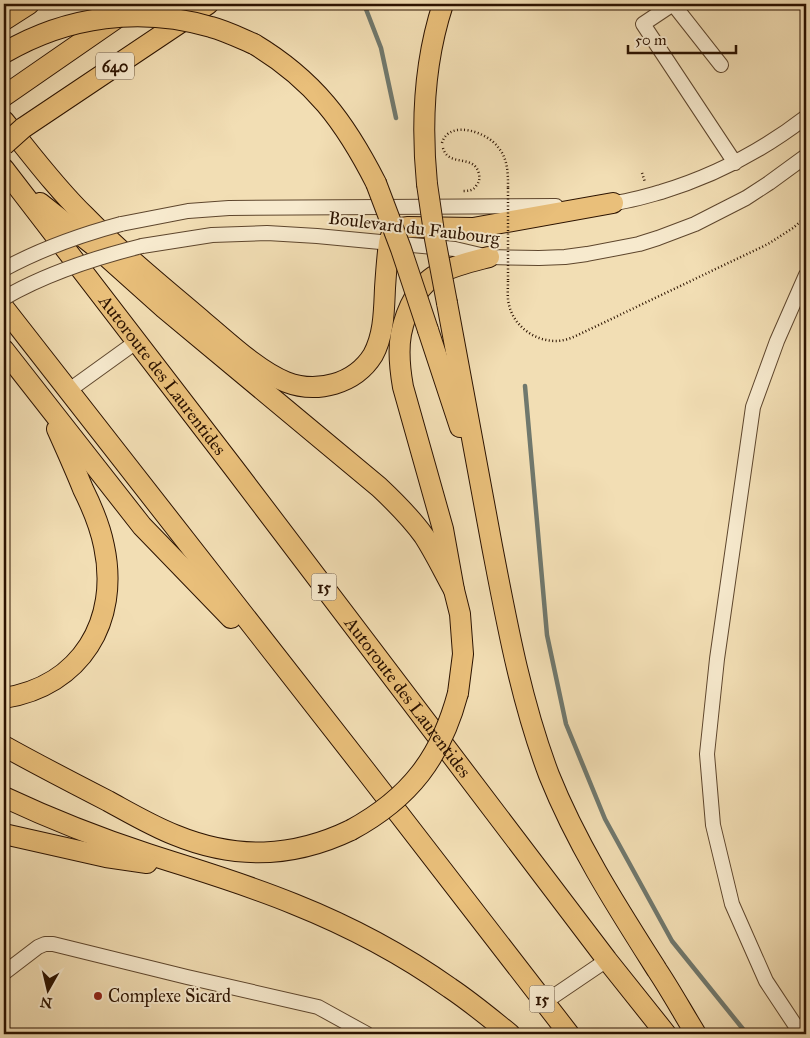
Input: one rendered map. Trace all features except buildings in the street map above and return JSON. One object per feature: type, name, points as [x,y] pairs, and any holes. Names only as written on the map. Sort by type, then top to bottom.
[{"type":"highway","points":[[4,20],[29,4]]},
{"type":"highway","name":"640","points":[[4,96],[137,4]]},
{"type":"highway","name":"640","points":[[4,141],[208,4]]},
{"type":"highway","points":[[443,4],[435,30],[425,94],[424,138],[427,184],[446,303],[505,612],[523,695],[549,772],[572,826],[616,906],[696,1034]]},
{"type":"highway","points":[[4,53],[28,40],[61,27],[96,19],[129,16],[162,17],[195,22],[254,44],[306,82],[338,118],[376,183],[401,249],[438,364],[482,490]]},
{"type":"highway","points":[[4,121],[65,195],[133,262],[258,365],[272,375],[298,386],[324,387],[336,384],[356,373],[372,356],[378,344],[383,318],[389,243],[394,230],[401,227],[473,228],[613,203]]},
{"type":"highway","points":[[4,146],[23,128]]},
{"type":"highway","points":[[9,176],[97,248],[164,308],[379,487],[405,512],[424,537],[454,590]]},
{"type":"highway","name":"Autoroute des Laurentides","points":[[9,176],[233,467],[607,960],[666,1034]]},
{"type":"highway","points":[[4,746],[149,823],[191,841],[218,849],[251,853],[283,852],[315,845],[351,830],[375,816],[398,799],[423,770],[444,732],[458,693],[463,644],[460,614],[443,529],[403,387],[400,360],[401,334],[408,310],[415,296],[431,278],[441,272],[489,257]]},
{"type":"highway","name":"15","points":[[4,308],[569,1034]]},
{"type":"highway","points":[[4,350],[142,526],[306,695]]},
{"type":"highway","points":[[4,698],[36,690],[54,681],[71,668],[84,654],[94,636],[102,616],[106,597],[107,564],[98,524],[45,402]]},
{"type":"highway","points":[[4,797],[96,836],[288,901],[334,921],[420,968],[450,988],[510,1034]]},
{"type":"highway","points":[[4,834],[106,858],[198,870]]},
{"type":"street","points":[[721,65],[673,4],[643,24],[735,163]]},
{"type":"street","name":"Boulevard du Faubourg","points":[[4,268],[66,241],[121,224],[188,212],[229,208],[561,206],[613,203],[649,195],[709,175],[735,163],[775,140],[806,117]]},
{"type":"street","name":"Boulevard du Faubourg","points":[[4,298],[81,263],[142,246],[195,237],[250,233],[299,234],[455,249],[489,257],[516,258],[565,257],[603,251],[658,238],[695,224],[740,201],[806,156]]},
{"type":"street","points":[[801,1034],[766,981],[732,904],[713,825],[707,754],[717,659],[753,407],[777,341],[806,275]]},
{"type":"street","points":[[68,391],[136,342]]},
{"type":"street","points":[[4,973],[38,948],[45,944],[52,944],[318,1007],[367,1034]]},
{"type":"street","points":[[545,1002],[607,960]]},
{"type":"path","points":[[455,191],[470,191],[475,188],[480,178],[476,167],[472,164],[452,159],[444,154],[442,144],[445,136],[455,131],[463,130],[486,136],[498,146],[507,165],[509,305],[515,319],[522,328],[539,338],[556,341],[582,333],[768,244],[806,217]]},
{"type":"waterway","points":[[364,4],[381,48],[396,118]]},
{"type":"waterway","points":[[525,386],[547,635],[566,724],[605,819],[672,941],[747,1034]]},
{"type":"place","name":"Complexe Sicard","points":[[98,996]]}]
